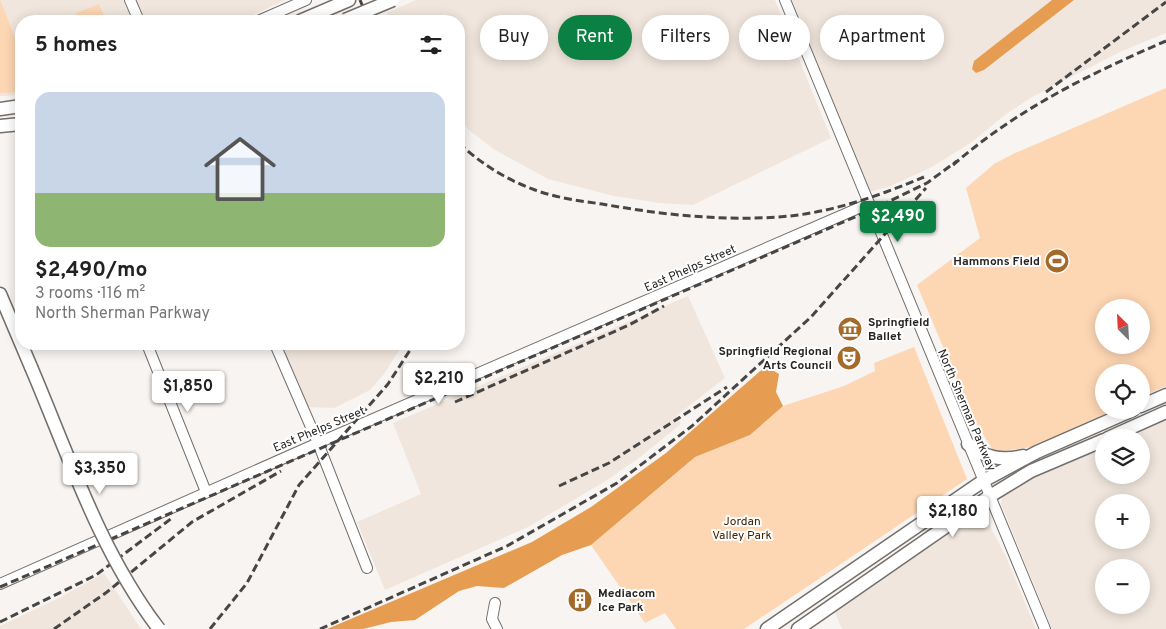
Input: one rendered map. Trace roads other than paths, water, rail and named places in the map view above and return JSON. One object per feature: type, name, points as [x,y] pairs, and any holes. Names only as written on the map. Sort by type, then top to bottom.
[{"type":"main road","points":[[358,15],[392,0]]},
{"type":"main road","points":[[314,15],[343,2]]},
{"type":"main road","points":[[0,109],[15,107]]},
{"type":"main road","points":[[0,126],[15,125]]},
{"type":"main road","points":[[0,294],[15,326]]},
{"type":"main road","points":[[26,350],[107,547],[128,586],[159,629]]},
{"type":"main road","points":[[1150,402],[1166,395]]},
{"type":"main road","points":[[1128,429],[1166,412]]},
{"type":"main road","points":[[768,629],[983,481],[1037,452],[1112,419]]},
{"type":"main road","points":[[968,444],[980,454],[994,459],[1011,459],[1037,452]]},
{"type":"main road","points":[[798,629],[990,496],[1031,472],[1095,444]]},
{"type":"street","points":[[130,0],[136,15]]},
{"type":"street","points":[[272,15],[306,0]]},
{"type":"street","name":"North Sherman Parkway","points":[[785,0],[1045,629]]},
{"type":"street","name":"East Phelps Street","points":[[0,584],[206,492],[868,204]]},
{"type":"street","points":[[149,350],[206,492]]},
{"type":"street","points":[[278,350],[318,443],[367,568]]},
{"type":"street","points":[[495,603],[492,619],[497,629]]},
{"type":"railway","points":[[360,0],[366,15]]},
{"type":"railway","points":[[1046,92],[1166,2]]},
{"type":"railway","points":[[953,165],[977,145],[1028,110],[1081,80],[1166,41]]},
{"type":"railway","points":[[465,148],[495,171],[543,193],[625,208],[719,218],[767,218],[807,214],[858,201],[924,177]]},
{"type":"railway","points":[[0,587],[871,210],[927,183],[957,161]]},
{"type":"railway","points":[[320,629],[507,546],[617,483],[692,426],[811,317],[926,188]]},
{"type":"railway","points":[[455,402],[629,325],[664,306]]},
{"type":"railway","points":[[210,629],[247,583],[299,485],[388,384],[410,350]]},
{"type":"railway","points":[[559,486],[609,463],[727,387]]},
{"type":"railway","points":[[54,629],[107,592],[192,522],[281,471]]},
{"type":"railway","points":[[0,622],[96,575],[172,518]]},
{"type":"place","name":"Hammons Field","points":[[1057,261]]},
{"type":"place","name":"Springfield Ballet","points":[[850,329]]},
{"type":"place","name":"Springfield Regional Arts Council","points":[[849,358]]},
{"type":"place","name":"Mediacom Ice Park","points":[[580,600]]},
{"type":"park label","name":"Jordan Valley Park","points":[[742,528]]}]
